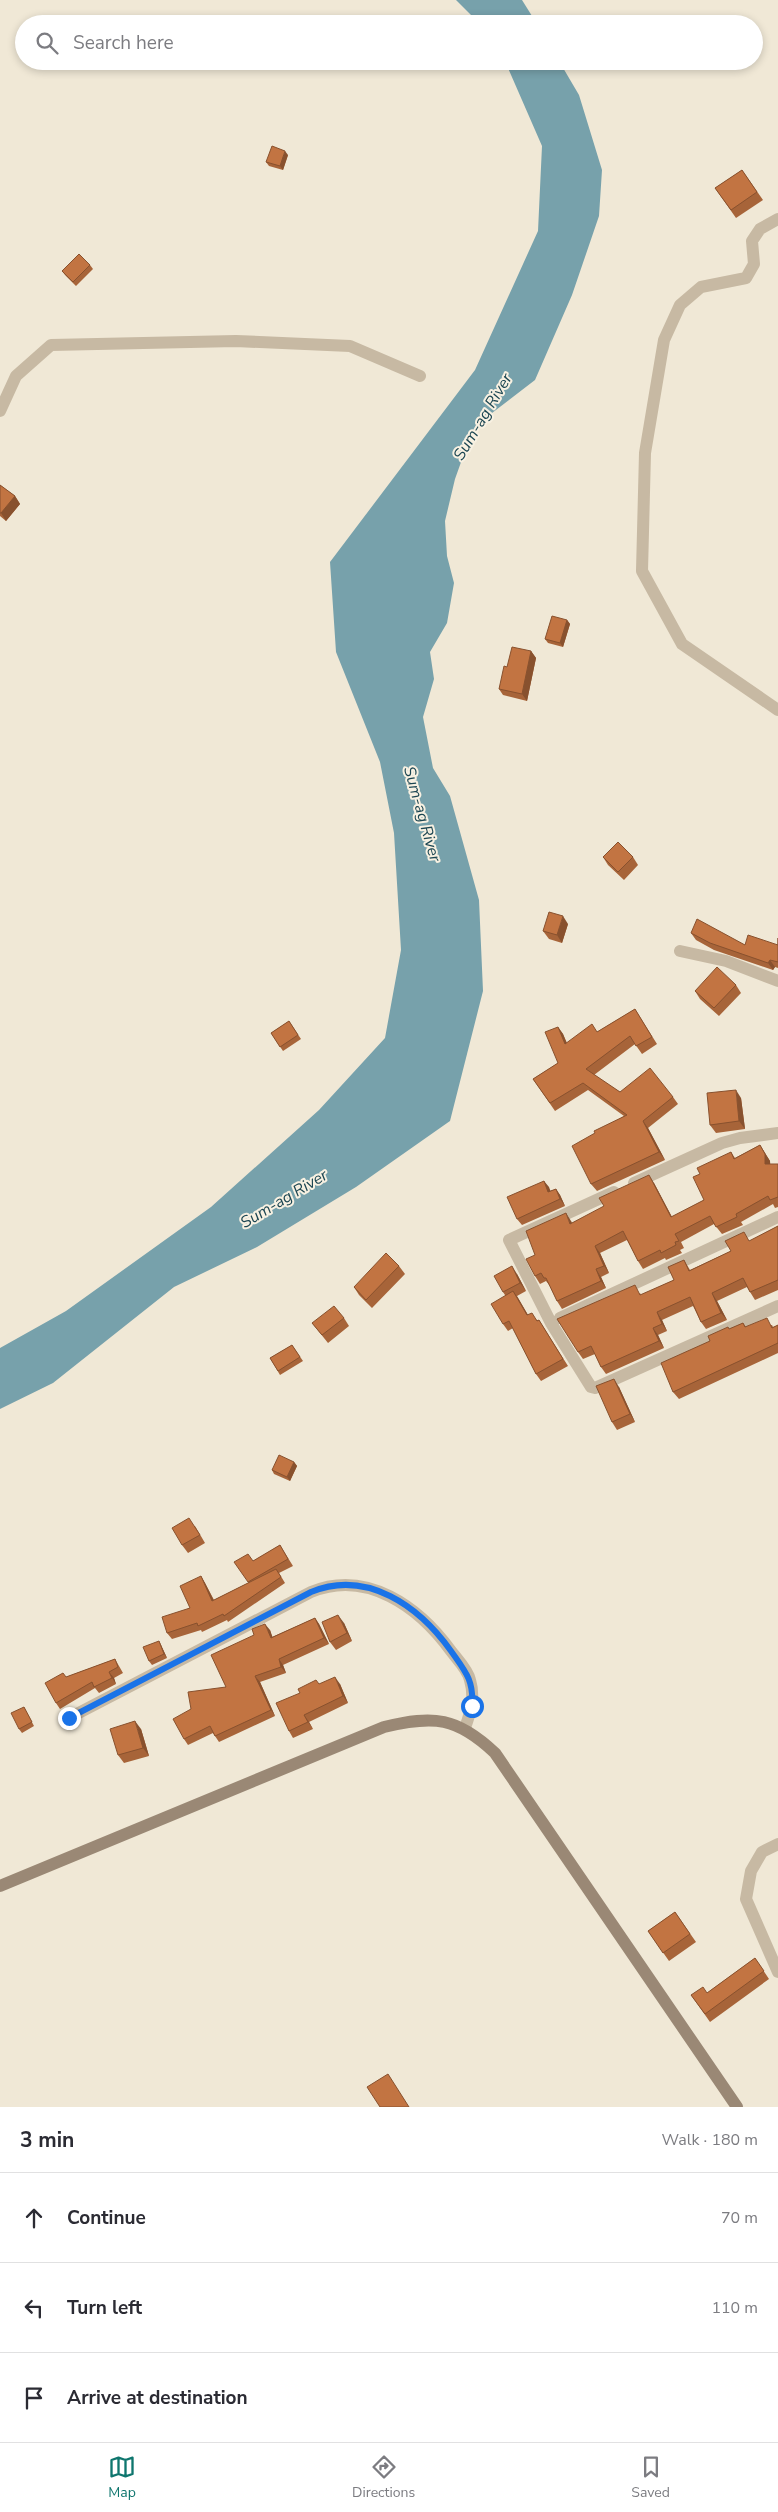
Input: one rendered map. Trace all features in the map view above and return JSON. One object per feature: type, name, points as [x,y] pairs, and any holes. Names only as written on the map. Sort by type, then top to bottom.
[{"type":"main road","points":[[0,1886],[384,1727],[413,1720],[431,1720],[465,1728],[495,1753],[737,2107]]},
{"type":"street","points":[[778,219],[760,229],[752,241],[754,264],[746,278],[701,287],[680,305],[664,340],[645,453],[642,571],[682,644],[778,710]]},
{"type":"street","points":[[0,411],[16,376],[51,345],[236,341],[350,346],[420,376]]},
{"type":"street","points":[[680,952],[726,961],[778,981]]},
{"type":"street","points":[[778,1133],[740,1138],[722,1143],[509,1240],[551,1323],[588,1383],[595,1388],[778,1306]]},
{"type":"street","points":[[551,1323],[778,1216]]},
{"type":"street","points":[[69,1718],[311,1592],[337,1584],[361,1586],[380,1591],[400,1601],[417,1613],[442,1639],[470,1677],[472,1706],[465,1728]]},
{"type":"street","points":[[778,1844],[762,1852],[751,1871],[746,1899],[778,1972]]},
{"type":"water","points":[[456,0],[522,0],[531,15],[471,15]]},
{"type":"water","name":"Sum-ag River","points":[[509,70],[564,70],[579,95],[602,170],[599,216],[572,295],[535,380],[492,413],[470,437],[455,479],[445,521],[447,556],[454,583],[447,623],[430,652],[434,679],[423,717],[433,768],[450,796],[479,900],[483,991],[450,1121],[356,1187],[257,1247],[174,1287],[53,1383],[0,1409],[0,1348],[66,1311],[211,1207],[319,1110],[385,1038],[401,950],[394,833],[380,762],[336,652],[330,562],[475,370],[538,231],[542,146]]},
{"type":"building","points":[[272,146],[285,151],[280,166],[266,162]]},
{"type":"building","points":[[742,170],[757,192],[731,210],[715,188]]},
{"type":"building","points":[[79,254],[90,265],[73,282],[62,271]]},
{"type":"building","points":[[0,485],[15,496],[1,513],[0,513]]},
{"type":"building","points":[[552,616],[567,620],[560,643],[545,639]]},
{"type":"building","points":[[512,647],[531,651],[522,694],[499,689],[504,666],[507,667]]},
{"type":"building","points":[[618,842],[633,857],[618,872],[603,857]]},
{"type":"building","points":[[549,912],[563,916],[557,935],[543,931]]},
{"type":"building","points":[[697,919],[745,945],[748,935],[778,945],[778,962],[770,960],[768,963],[710,943],[691,933]]},
{"type":"building","points":[[717,967],[736,985],[714,1008],[695,991]]},
{"type":"building","points":[[635,1009],[652,1037],[636,1046],[630,1036],[586,1069],[620,1092],[650,1068],[673,1097],[643,1121],[659,1152],[591,1184],[572,1146],[595,1133],[594,1131],[627,1115],[583,1083],[550,1103],[533,1079],[558,1063],[545,1032],[558,1027],[565,1044],[592,1024],[597,1032]]},
{"type":"building","points":[[289,1021],[298,1035],[280,1047],[271,1033]]},
{"type":"building","points":[[736,1090],[739,1121],[710,1125],[707,1093]]},
{"type":"building","points":[[760,1145],[765,1154],[765,1164],[778,1164],[778,1197],[770,1200],[768,1196],[736,1214],[737,1217],[716,1227],[710,1216],[675,1234],[679,1241],[675,1242],[676,1245],[661,1253],[660,1250],[638,1261],[623,1231],[595,1246],[604,1266],[596,1269],[601,1281],[557,1301],[546,1278],[541,1273],[535,1276],[526,1259],[535,1255],[526,1231],[566,1213],[570,1224],[604,1206],[599,1198],[649,1175],[671,1217],[704,1200],[693,1177],[700,1174],[697,1168],[731,1152],[734,1159]]},
{"type":"building","points":[[544,1181],[548,1192],[556,1189],[560,1199],[517,1219],[507,1197]]},
{"type":"building","points":[[778,1226],[778,1280],[750,1292],[743,1278],[712,1293],[721,1313],[701,1322],[690,1297],[657,1312],[662,1324],[653,1328],[659,1341],[601,1367],[591,1346],[578,1352],[557,1319],[635,1285],[640,1295],[674,1280],[668,1267],[684,1260],[689,1271],[731,1251],[725,1241],[744,1232],[749,1241]]},
{"type":"building","points":[[386,1253],[399,1266],[366,1300],[354,1287]]},
{"type":"building","points":[[512,1266],[520,1283],[503,1292],[494,1276]]},
{"type":"building","points":[[513,1291],[527,1315],[532,1313],[537,1321],[539,1320],[563,1359],[536,1374],[509,1321],[503,1324],[491,1304]]},
{"type":"building","points":[[334,1306],[344,1318],[322,1335],[312,1323]]},
{"type":"building","points":[[767,1318],[772,1328],[778,1325],[778,1343],[673,1392],[661,1363],[710,1341],[708,1336],[728,1327],[729,1329],[743,1323],[745,1327]]},
{"type":"building","points":[[292,1345],[300,1357],[278,1371],[270,1358]]},
{"type":"building","points":[[614,1379],[630,1414],[612,1422],[596,1386]]},
{"type":"building","points":[[279,1455],[294,1462],[287,1477],[272,1470]]},
{"type":"building","points":[[189,1518],[200,1535],[182,1545],[172,1528]]},
{"type":"building","points":[[280,1545],[288,1559],[248,1582],[234,1562],[248,1554],[253,1561]]},
{"type":"building","points":[[276,1569],[281,1577],[224,1616],[223,1614],[198,1626],[197,1623],[167,1633],[162,1617],[190,1608],[180,1586],[201,1576],[212,1601]]},
{"type":"building","points":[[338,1615],[347,1633],[330,1642],[322,1622]]},
{"type":"building","points":[[315,1618],[324,1638],[279,1659],[281,1667],[255,1676],[271,1710],[215,1736],[210,1726],[184,1739],[173,1719],[191,1709],[188,1692],[226,1687],[211,1655],[254,1635],[252,1629],[265,1624],[271,1638]]},
{"type":"building","points":[[159,1641],[164,1654],[149,1661],[143,1647]]},
{"type":"building","points":[[115,1659],[118,1667],[109,1672],[112,1678],[94,1687],[92,1682],[56,1703],[45,1683],[63,1673],[66,1677]]},
{"type":"building","points":[[335,1677],[343,1696],[304,1715],[308,1722],[289,1731],[276,1703],[300,1693],[298,1689],[316,1680],[319,1684]]},
{"type":"building","points":[[24,1707],[32,1722],[19,1729],[11,1713]]},
{"type":"building","points":[[135,1721],[143,1748],[118,1755],[110,1729]]},
{"type":"building","points":[[675,1912],[690,1934],[663,1953],[648,1931]]},
{"type":"building","points":[[755,1958],[764,1971],[705,2014],[691,1995],[703,1987],[707,1993]]},
{"type":"building","points":[[388,2074],[409,2107],[380,2107],[367,2087]]},
{"type":"route","points":[[69,1718],[311,1592],[337,1584],[361,1586],[380,1591],[400,1601],[417,1613],[442,1639],[470,1677],[473,1694],[472,1706]]}]
